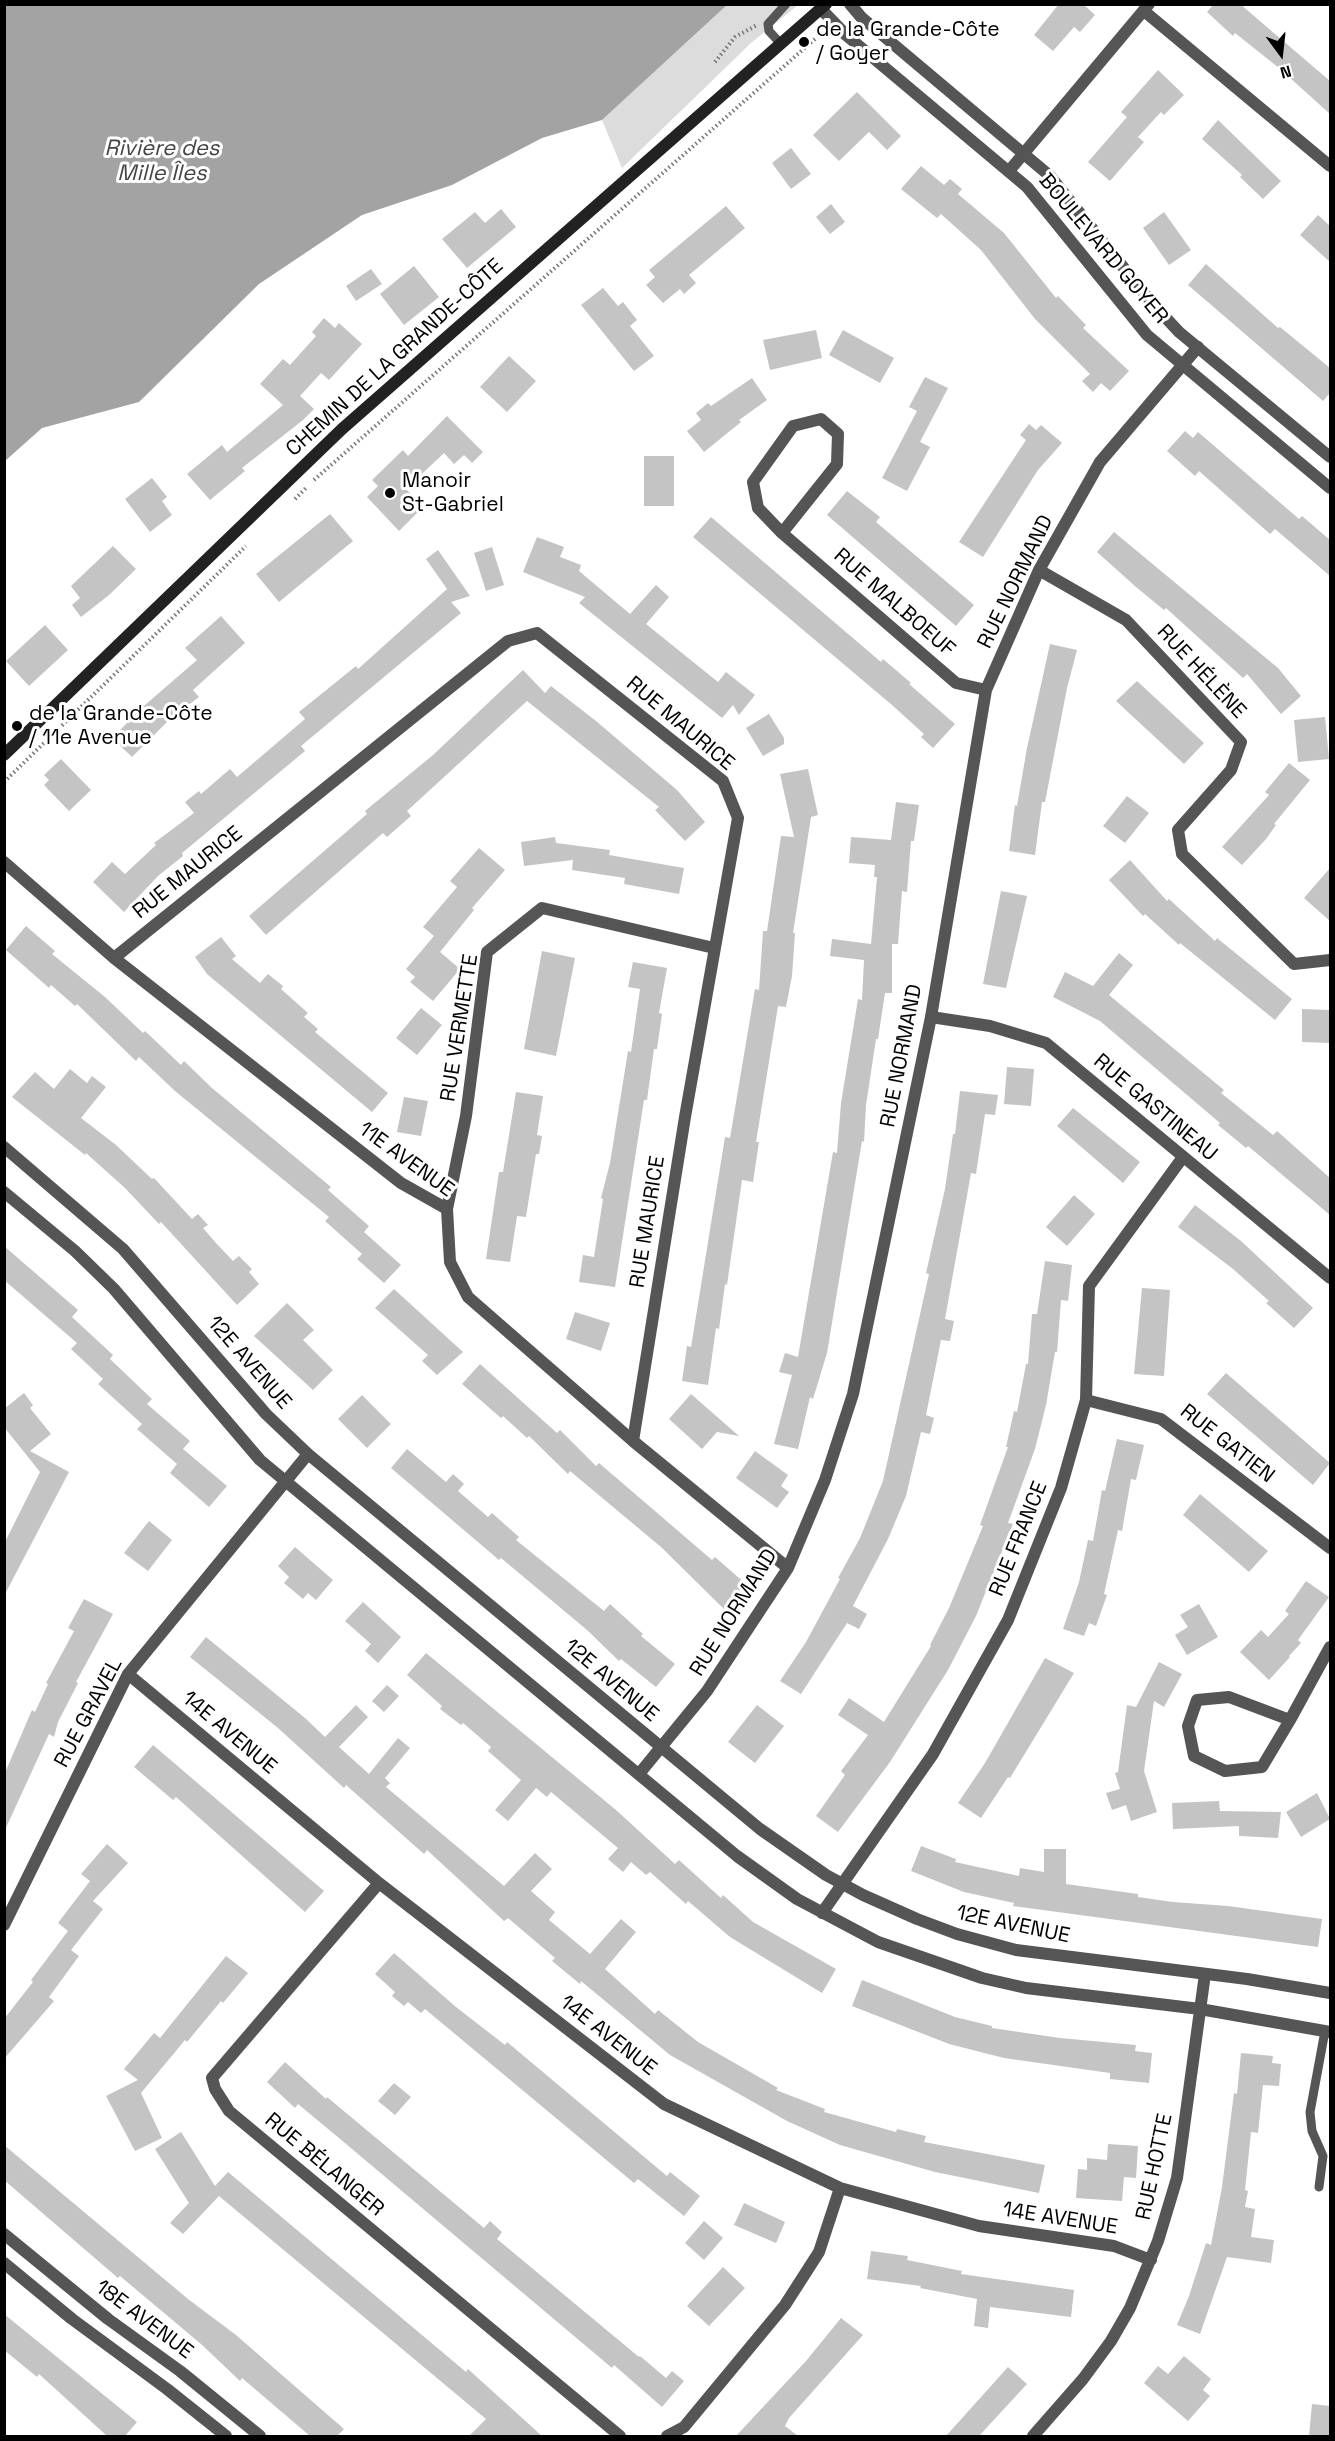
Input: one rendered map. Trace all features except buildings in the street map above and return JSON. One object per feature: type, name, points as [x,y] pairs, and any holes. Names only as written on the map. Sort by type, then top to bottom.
[{"type":"main road","name":"CHEMIN DE LA GRANDE-CÔTE","points":[[6,751],[342,429],[823,7]]},
{"type":"street","name":"BOULEVARD GOYER","points":[[850,4],[861,16],[1059,185],[1160,312],[1198,347],[1330,457]]},
{"type":"street","name":"BOULEVARD GOYER","points":[[823,7],[846,35],[1009,171],[1046,208],[1139,327],[1330,488]]},
{"type":"street","points":[[1009,171],[1147,8],[1330,166]]},
{"type":"street","name":"RUE NORMAND","points":[[639,1774],[662,1749],[707,1691],[788,1568],[825,1480],[853,1394],[931,1017],[986,690],[1038,570],[1100,462],[1198,347]]},
{"type":"street","name":"RUE MALBOEUF","points":[[782,533],[837,464],[838,434],[821,419],[793,426],[753,482],[758,508],[782,533],[956,683],[986,690]]},
{"type":"street","name":"RUE HÉLÈNE","points":[[1038,570],[1126,620],[1241,742],[1231,771],[1178,830],[1182,854],[1294,964],[1330,960]]},
{"type":"street","name":"RUE MAURICE","points":[[114,958],[508,641],[537,633],[723,781],[738,818],[714,948],[633,1441]]},
{"type":"street","name":"11E AVENUE","points":[[4,862],[114,958],[400,1183],[447,1209],[450,1262],[468,1297],[633,1441],[788,1568]]},
{"type":"street","name":"RUE VERMETTE","points":[[447,1209],[466,1116],[487,952],[542,908],[714,948]]},
{"type":"street","name":"RUE GASTINEAU","points":[[931,1017],[990,1026],[1046,1042],[1330,1278]]},
{"type":"street","name":"12E AVENUE","points":[[4,1147],[123,1249],[266,1414],[308,1454],[760,1829],[842,1884],[917,1919],[976,1940],[1037,1954],[1205,1974],[1330,1993]]},
{"type":"street","name":"RUE FRANCE","points":[[822,1913],[933,1754],[1008,1620],[1061,1488],[1086,1400],[1089,1286],[1183,1157]]},
{"type":"street","points":[[4,1192],[75,1251],[114,1289],[260,1460],[737,1856],[822,1913],[878,1942],[982,1978],[1026,1988],[1200,2009],[1328,2031]]},
{"type":"street","name":"RUE GATIEN","points":[[1086,1400],[1161,1419],[1330,1548]]},
{"type":"street","name":"RUE GRAVEL","points":[[4,1925],[8,1910],[128,1674],[308,1454]]},
{"type":"street","points":[[1290,1720],[1229,1697],[1197,1700],[1188,1726],[1194,1756],[1225,1771],[1262,1767],[1290,1720],[1330,1647]]},
{"type":"street","name":"14E AVENUE","points":[[128,1674],[379,1883],[664,2104],[840,2188],[979,2226],[1114,2246],[1151,2260]]},
{"type":"street","name":"RUE BÉLANGER","points":[[379,1883],[212,2078],[215,2089],[229,2111],[620,2436]]},
{"type":"street","name":"RUE HOTTE","points":[[1035,2436],[1083,2379],[1111,2341],[1130,2308],[1165,2223],[1177,2178],[1205,1974]]},
{"type":"street","points":[[667,2436],[684,2427],[785,2305],[819,2252],[840,2188]]},
{"type":"street","name":"18E AVENUE","points":[[4,2234],[108,2319],[180,2371],[260,2436]]},
{"type":"street","name":"18E AVENUE","points":[[4,2263],[79,2325],[167,2389],[226,2436]]},
{"type":"lane","points":[[781,44],[769,31],[768,24],[786,4]]},
{"type":"lane","points":[[1319,2187],[1323,2156],[1312,2131],[1310,2112],[1328,2031]]},
{"type":"path","points":[[716,62],[735,37],[758,25]]},
{"type":"path","name":"CHEMIN DE LA GRANDE-CÔTE","points":[[332,464],[825,30]]},
{"type":"path","points":[[4,782],[227,565]]},
{"type":"shaded area","points":[[727,5],[798,5],[751,43],[622,168],[602,120]]},
{"type":"water","name":"Rivière des Mille Îles","points":[[5,4],[727,5],[602,120],[542,138],[452,185],[362,215],[259,284],[139,402],[42,428],[5,461]]},
{"type":"place","name":"de la Grande-Côte / Goyer","points":[[804,42]]},
{"type":"place","name":"Manoir St-Gabriel","points":[[390,493]]},
{"type":"place","name":"de la Grande-Côte / 11e Avenue","points":[[17,726]]}]
